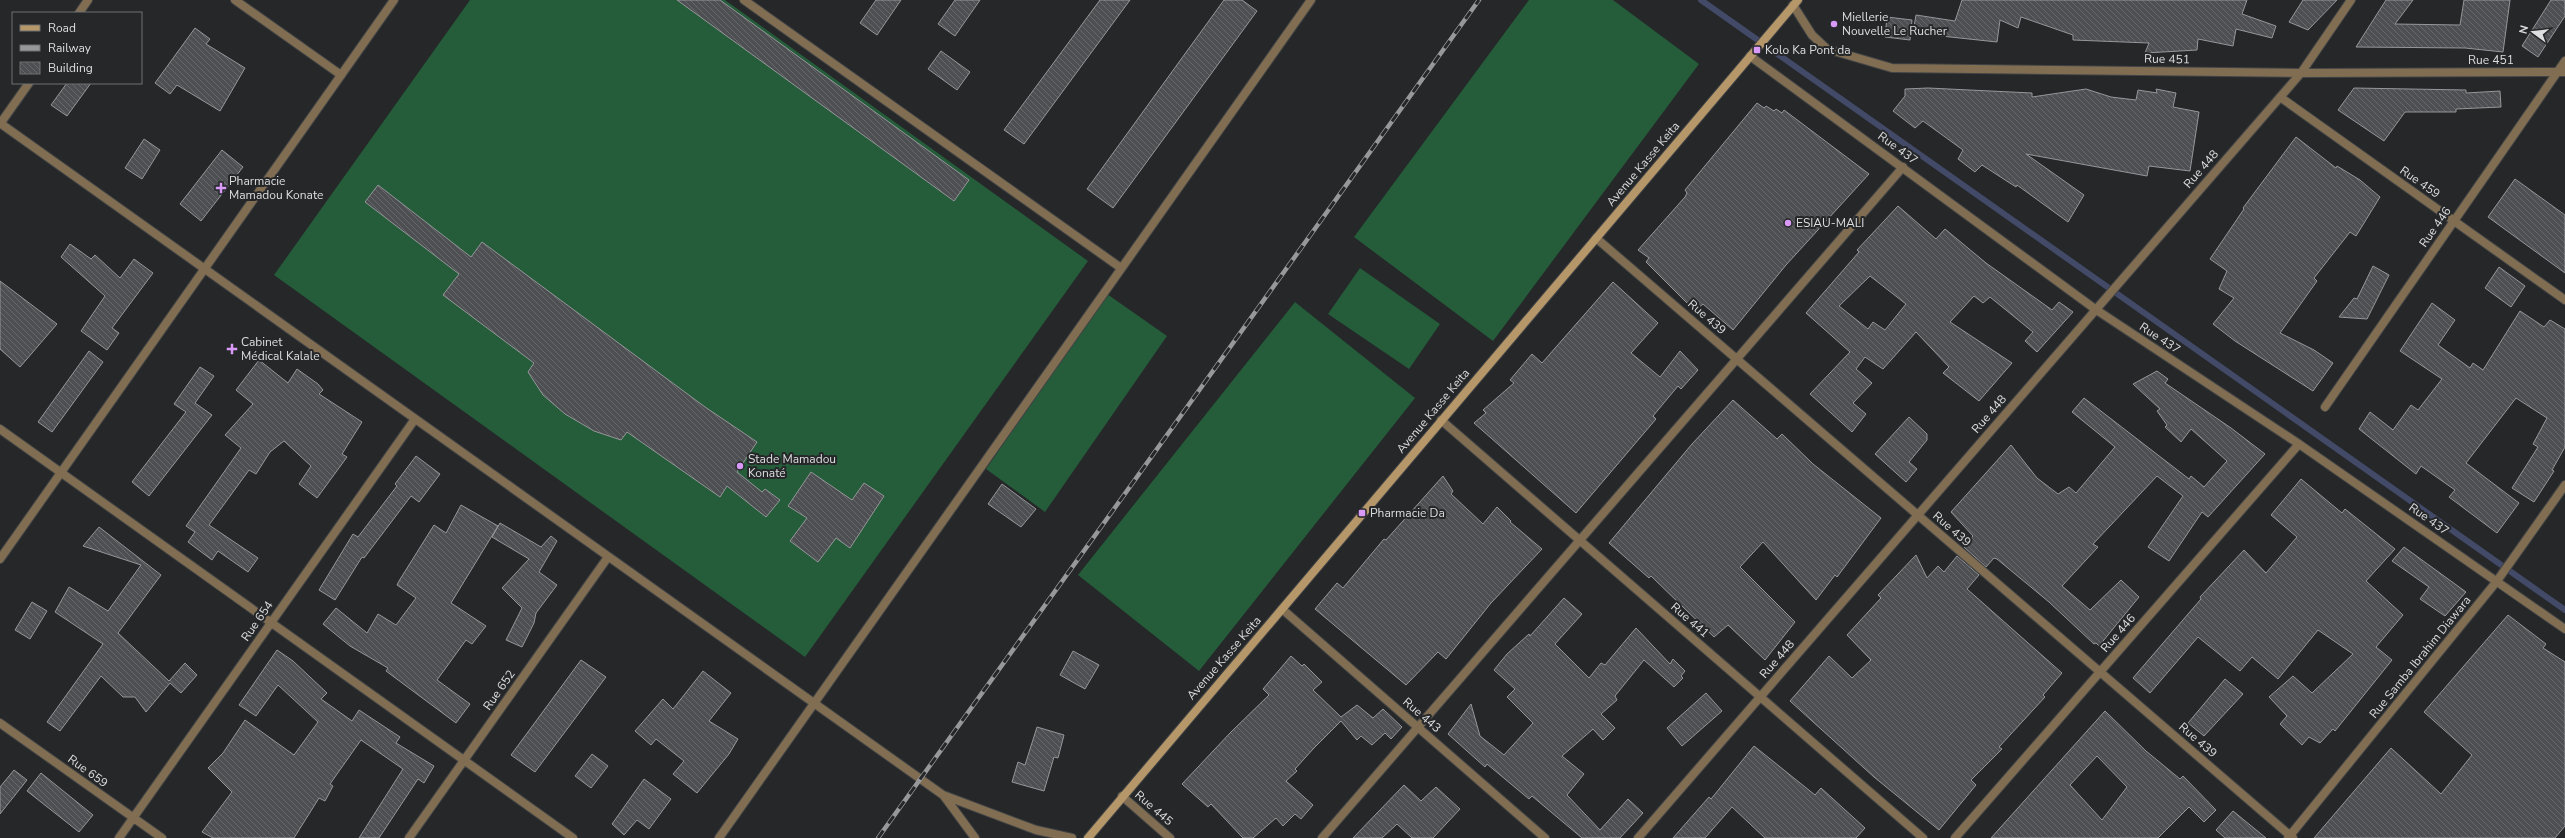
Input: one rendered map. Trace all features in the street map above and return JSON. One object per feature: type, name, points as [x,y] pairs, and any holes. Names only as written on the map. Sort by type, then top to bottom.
[{"type":"main road","name":"Avenue Kasse Keita","points":[[1088,838],[1796,2]]},
{"type":"street","points":[[80,12],[88,0]]},
{"type":"street","points":[[235,0],[341,75]]},
{"type":"street","points":[[0,559],[394,0]]},
{"type":"street","points":[[744,0],[1121,268]]},
{"type":"street","points":[[719,838],[1311,0]]},
{"type":"street","name":"Rue 448","points":[[1638,838],[2127,271],[2301,73],[2351,0]]},
{"type":"street","name":"Rue 451","points":[[1796,2],[1812,35],[1827,50],[1892,68],[2301,73],[2561,72]]},
{"type":"street","name":"Rue 437","points":[[1750,56],[2095,309],[2299,444],[2565,629]]},
{"type":"street","name":"Rue 446","points":[[2325,407],[2454,221],[2561,72],[2565,60]]},
{"type":"street","points":[[28,84],[0,123],[943,796],[1036,830],[1072,838]]},
{"type":"street","name":"Rue 459","points":[[2280,97],[2565,300]]},
{"type":"street","points":[[1322,838],[1903,167]]},
{"type":"street","name":"Rue 439","points":[[1596,238],[2290,837]]},
{"type":"street","name":"Rue 654","points":[[119,838],[415,419]]},
{"type":"street","name":"Rue 441","points":[[1441,420],[1923,838]]},
{"type":"street","points":[[0,430],[573,838]]},
{"type":"street","name":"Rue 446","points":[[1955,838],[2299,444]]},
{"type":"street","name":"Rue Samba Ibrahim Diawara","points":[[2290,837],[2497,581],[2565,486]]},
{"type":"street","name":"Rue 652","points":[[409,838],[608,557]]},
{"type":"street","name":"Rue 443","points":[[1282,609],[1545,838]]},
{"type":"street","name":"Rue 659","points":[[0,723],[162,838]]},
{"type":"street","points":[[943,796],[976,838]]},
{"type":"street","name":"Rue 445","points":[[1122,796],[1170,838]]},
{"type":"green space","name":"Stade Mamadou Konaté","points":[[470,0],[725,0],[1088,261],[805,657],[274,275]]},
{"type":"green space","points":[[1529,0],[1613,0],[1699,64],[1493,341],[1354,237]]},
{"type":"green space","points":[[1360,268],[1440,324],[1409,369],[1328,314]]},
{"type":"green space","points":[[1107,294],[1167,336],[1045,512],[986,469]]},
{"type":"green space","points":[[1295,302],[1415,398],[1199,671],[1078,575]]},
{"type":"building","points":[[677,0],[720,0],[969,180],[954,201]]},
{"type":"building","points":[[876,0],[901,0],[877,35],[860,23]]},
{"type":"building","points":[[955,0],[980,0],[955,36],[938,24]]},
{"type":"building","points":[[1100,0],[1130,0],[1024,144],[1004,130]]},
{"type":"building","points":[[1224,0],[1242,0],[1257,11],[1113,208],[1087,189]]},
{"type":"building","points":[[1962,0],[2247,0],[2242,14],[2276,26],[2272,38],[2236,29],[2233,46],[2198,39],[2197,50],[2145,53],[2149,43],[2073,40],[2073,35],[2021,17],[2018,28],[2000,20],[1997,42],[1913,33],[1916,15],[1955,21]]},
{"type":"building","points":[[2303,0],[2337,0],[2308,30],[2289,22]]},
{"type":"building","points":[[2386,0],[2413,0],[2395,24],[2460,25],[2464,0],[2510,0],[2503,52],[2465,48],[2356,47]]},
{"type":"building","points":[[2551,0],[2565,0],[2565,16],[2538,57],[2522,46]]},
{"type":"building","points":[[1887,17],[1912,20],[1910,40],[1885,37]]},
{"type":"building","points":[[195,28],[210,39],[206,44],[245,68],[220,111],[177,85],[170,94],[155,83]]},
{"type":"building","points":[[941,51],[970,72],[957,90],[928,69]]},
{"type":"building","points":[[66,84],[90,84],[67,116],[51,105]]},
{"type":"building","points":[[1928,88],[2032,93],[2032,97],[2086,89],[2111,97],[2136,100],[2138,90],[2157,93],[2156,89],[2176,93],[2173,107],[2199,112],[2190,171],[2149,166],[2147,176],[2026,154],[2084,195],[2068,222],[2017,185],[2016,187],[1982,165],[1975,172],[1958,159],[1963,150],[1923,121],[1915,128],[1893,111],[1905,96],[1905,89]]},
{"type":"building","points":[[2354,88],[2466,90],[2466,93],[2500,91],[2501,107],[2456,109],[2456,112],[2405,112],[2384,141],[2338,110]]},
{"type":"building","points":[[1757,103],[1764,108],[1766,106],[1774,111],[1776,109],[1782,113],[1784,110],[1869,174],[1786,265],[1733,330],[1703,304],[1695,311],[1646,262],[1649,258],[1638,250],[1685,197],[1687,193],[1685,190]]},
{"type":"building","points":[[2296,137],[2336,168],[2337,166],[2360,180],[2380,197],[2356,236],[2350,232],[2314,278],[2317,281],[2280,333],[2314,350],[2333,363],[2313,391],[2235,341],[2213,324],[2234,298],[2219,289],[2227,271],[2210,259],[2244,209],[2243,208]]},
{"type":"building","points":[[144,139],[160,150],[142,179],[125,168]]},
{"type":"building","points":[[222,150],[243,167],[201,221],[180,204]]},
{"type":"building","points":[[2515,179],[2565,215],[2565,273],[2488,217]]},
{"type":"building","points":[[378,185],[471,257],[482,242],[705,407],[757,442],[737,472],[762,492],[765,489],[780,500],[766,517],[727,486],[720,497],[627,432],[621,440],[594,431],[565,414],[543,395],[528,372],[534,363],[443,295],[459,274],[365,202]]},
{"type":"building","points":[[1898,206],[1936,239],[1945,229],[1986,263],[2052,310],[2059,302],[2073,312],[2037,352],[2025,341],[2033,332],[1990,297],[1983,303],[1974,296],[1950,322],[2012,363],[1979,401],[1943,373],[1949,367],[1916,332],[1883,369],[1865,357],[1856,369],[1872,383],[1853,403],[1866,414],[1852,432],[1810,394],[1850,352],[1806,313],[1859,252],[1857,250]],"holes":[[[1870,276],[1906,304],[1885,330],[1873,322],[1868,329],[1839,306]]]},
{"type":"building","points":[[70,244],[91,259],[95,255],[120,278],[134,259],[153,273],[112,328],[119,333],[107,350],[81,331],[105,296],[61,257]]},
{"type":"building","points":[[2373,266],[2389,275],[2367,319],[2339,317],[2354,298],[2357,299]]},
{"type":"building","points":[[2499,267],[2525,286],[2511,307],[2485,288]]},
{"type":"building","points":[[0,281],[57,324],[20,367],[0,349]]},
{"type":"building","points":[[1613,282],[1658,323],[1631,353],[1660,377],[1680,351],[1698,370],[1681,389],[1678,386],[1653,416],[1656,419],[1576,513],[1474,423],[1486,413],[1483,410],[1514,383],[1510,380],[1532,354],[1542,363]]},
{"type":"building","points":[[2432,303],[2455,320],[2438,345],[2470,368],[2473,363],[2483,370],[2520,311],[2544,327],[2550,320],[2565,329],[2565,447],[2552,470],[2554,471],[2534,502],[2512,488],[2538,447],[2533,444],[2547,418],[2516,398],[2466,463],[2519,503],[2497,533],[2449,497],[2455,490],[2421,466],[2416,474],[2359,429],[2370,412],[2393,430],[2411,405],[2418,410],[2442,379],[2400,351]]},
{"type":"building","points":[[89,351],[103,362],[52,432],[38,422]]},
{"type":"building","points":[[259,360],[288,383],[297,369],[318,384],[323,390],[319,394],[362,422],[342,454],[347,457],[317,498],[299,484],[311,466],[284,441],[270,452],[256,474],[249,470],[209,525],[258,558],[248,572],[218,551],[212,560],[188,542],[195,532],[186,526],[241,448],[225,435],[253,404],[236,390]]},
{"type":"building","points":[[200,367],[214,376],[195,403],[212,415],[149,496],[132,482],[186,412],[174,404]]},
{"type":"building","points":[[2157,371],[2168,379],[2165,383],[2231,428],[2265,454],[2208,517],[2202,512],[2169,561],[2148,547],[2183,496],[2157,476],[2093,544],[2098,547],[2062,586],[2090,610],[2121,580],[2139,597],[2099,646],[2096,643],[2094,644],[2049,602],[1997,559],[1994,558],[1986,567],[1964,547],[1973,536],[1951,512],[2011,445],[2037,478],[2058,494],[2069,487],[2076,493],[2115,447],[2072,412],[2084,398],[2189,479],[2191,476],[2204,487],[2227,461],[2191,429],[2181,442],[2165,427],[2167,425],[2157,411],[2160,409],[2133,384]]},
{"type":"building","points":[[1733,400],[1777,439],[1782,434],[1813,464],[1881,518],[1837,577],[1835,575],[1816,600],[1763,542],[1740,567],[1795,622],[1765,660],[1728,625],[1714,637],[1651,576],[1649,578],[1609,543],[1692,444]]},
{"type":"building","points":[[1909,417],[1927,434],[1927,440],[1909,462],[1917,469],[1906,482],[1875,454]]},
{"type":"building","points":[[416,456],[440,474],[419,502],[411,496],[364,558],[362,557],[335,600],[319,590],[353,534],[358,537],[397,486],[395,484]]},
{"type":"building","points":[[811,472],[852,500],[864,483],[884,496],[850,548],[836,538],[818,562],[790,541],[807,518],[788,506]]},
{"type":"building","points":[[1443,476],[1453,491],[1451,494],[1483,524],[1497,507],[1511,521],[1510,522],[1542,549],[1491,603],[1446,659],[1438,652],[1406,685],[1315,609],[1337,583],[1343,588],[1384,539],[1386,540]]},
{"type":"building","points":[[2301,479],[2342,513],[2345,509],[2395,549],[2366,581],[2403,615],[2376,647],[2392,660],[2335,731],[2333,729],[2320,743],[2309,737],[2302,745],[2280,724],[2287,716],[2269,697],[2293,676],[2312,693],[2353,654],[2318,630],[2278,679],[2252,657],[2240,671],[2198,637],[2150,693],[2133,678],[2201,599],[2200,597],[2244,550],[2266,573],[2297,537],[2271,515]]},
{"type":"building","points":[[1002,484],[1036,509],[1021,527],[988,504]]},
{"type":"building","points":[[461,505],[498,526],[451,603],[486,626],[472,644],[466,640],[437,680],[470,704],[456,723],[386,671],[388,668],[350,646],[323,624],[336,608],[367,633],[378,614],[396,625],[416,598],[397,585],[399,581],[434,525],[446,533]]},
{"type":"building","points":[[500,523],[541,547],[551,536],[557,541],[539,572],[557,585],[536,613],[534,623],[522,647],[506,640],[522,608],[502,588],[529,559],[492,537]]},
{"type":"building","points":[[99,527],[161,575],[118,633],[169,681],[185,663],[197,675],[181,693],[170,683],[146,712],[135,697],[123,697],[101,676],[60,731],[47,722],[103,644],[55,612],[69,587],[108,611],[141,565],[83,546]]},
{"type":"building","points":[[2404,547],[2466,592],[2445,616],[2420,599],[2429,587],[2392,561]]},
{"type":"building","points":[[1916,555],[1927,578],[1938,566],[1944,572],[1957,556],[1979,575],[1967,589],[2062,673],[2043,695],[2045,697],[1999,747],[2002,749],[1971,780],[1976,785],[1939,830],[1874,777],[1790,701],[1829,656],[1852,678],[1871,660],[1847,635],[1881,598],[1878,595]]},
{"type":"building","points":[[1564,598],[1582,614],[1555,644],[1589,678],[1601,663],[1605,665],[1636,628],[1670,664],[1673,659],[1685,671],[1681,676],[1683,678],[1674,687],[1644,660],[1615,696],[1617,700],[1601,714],[1615,728],[1603,740],[1593,729],[1562,756],[1584,774],[1567,795],[1600,830],[1628,799],[1643,813],[1620,838],[1582,838],[1532,796],[1529,799],[1487,764],[1485,767],[1448,734],[1471,704],[1480,736],[1504,755],[1533,723],[1507,697],[1515,689],[1494,670],[1507,654],[1529,634],[1530,636]]},
{"type":"building","points":[[32,602],[47,611],[30,639],[15,630]]},
{"type":"building","points":[[2508,615],[2546,644],[2543,648],[2565,662],[2565,826],[2555,838],[2314,838],[2391,748],[2441,794],[2472,755],[2424,712]]},
{"type":"building","points":[[277,650],[293,661],[327,693],[321,699],[352,721],[359,710],[400,737],[396,743],[434,766],[424,783],[418,779],[379,838],[359,838],[403,769],[361,740],[330,784],[333,786],[325,801],[319,798],[294,838],[213,838],[202,832],[232,792],[208,768],[223,753],[245,720],[294,755],[318,722],[278,685],[256,716],[239,705]]},
{"type":"building","points":[[1073,651],[1099,665],[1085,689],[1060,675]]},
{"type":"building","points":[[1291,656],[1302,666],[1304,664],[1322,682],[1313,690],[1341,717],[1357,705],[1373,718],[1383,709],[1402,727],[1391,739],[1385,733],[1372,745],[1361,736],[1357,740],[1341,721],[1314,748],[1295,769],[1297,771],[1286,781],[1313,805],[1301,819],[1295,814],[1283,826],[1276,818],[1253,838],[1243,838],[1211,804],[1208,807],[1182,784],[1231,732],[1269,695],[1263,689]]},
{"type":"building","points":[[581,660],[606,677],[535,772],[511,755]]},
{"type":"building","points":[[703,671],[731,693],[709,721],[738,739],[729,754],[697,793],[673,774],[684,761],[656,739],[651,745],[635,731],[663,699],[673,709]]},
{"type":"building","points":[[2225,679],[2243,694],[2204,736],[2188,723]]},
{"type":"building","points":[[1706,693],[1722,711],[1682,746],[1667,728]]},
{"type":"building","points":[[2105,711],[2146,751],[2180,779],[2183,776],[2216,810],[2204,822],[2189,807],[2158,838],[1991,838]],"holes":[[[2097,756],[2127,787],[2102,820],[2070,785]]]},
{"type":"building","points":[[1037,727],[1064,735],[1058,758],[1054,757],[1044,791],[1012,782],[1018,762],[1025,765]]},
{"type":"building","points":[[1754,746],[1815,795],[1821,788],[1865,828],[1856,838],[1765,838],[1732,807],[1705,838],[1673,838],[1709,797],[1711,799]]},
{"type":"building","points":[[592,754],[608,766],[591,788],[575,776]]},
{"type":"building","points":[[14,770],[27,780],[0,814],[0,787]]},
{"type":"building","points":[[41,773],[93,815],[79,832],[27,791]]},
{"type":"building","points":[[644,779],[671,799],[649,829],[637,820],[624,835],[612,824]]},
{"type":"building","points":[[1404,785],[1421,801],[1436,787],[1460,809],[1433,838],[1412,838],[1397,824],[1382,838],[1353,838]]},
{"type":"building","points":[[2233,811],[2266,838],[2225,838],[2216,830]]},
{"type":"waterway","points":[[1701,0],[2565,610]]},
{"type":"railway","points":[[878,838],[1479,0]]},
{"type":"place","name":"Miellerie Nouvelle Le Rucher","points":[[1834,24]]},
{"type":"place","name":"Kolo Ka Pont da","points":[[1757,50]]},
{"type":"place","name":"Pharmacie Mamadou Konate","points":[[221,188]]},
{"type":"place","name":"ESIAU-MALI","points":[[1788,223]]},
{"type":"place","name":"Cabinet Médical Kalale","points":[[232,349]]},
{"type":"place","name":"Stade Mamadou Konaté","points":[[740,466]]},
{"type":"place","name":"Pharmacie Da","points":[[1362,513]]}]
